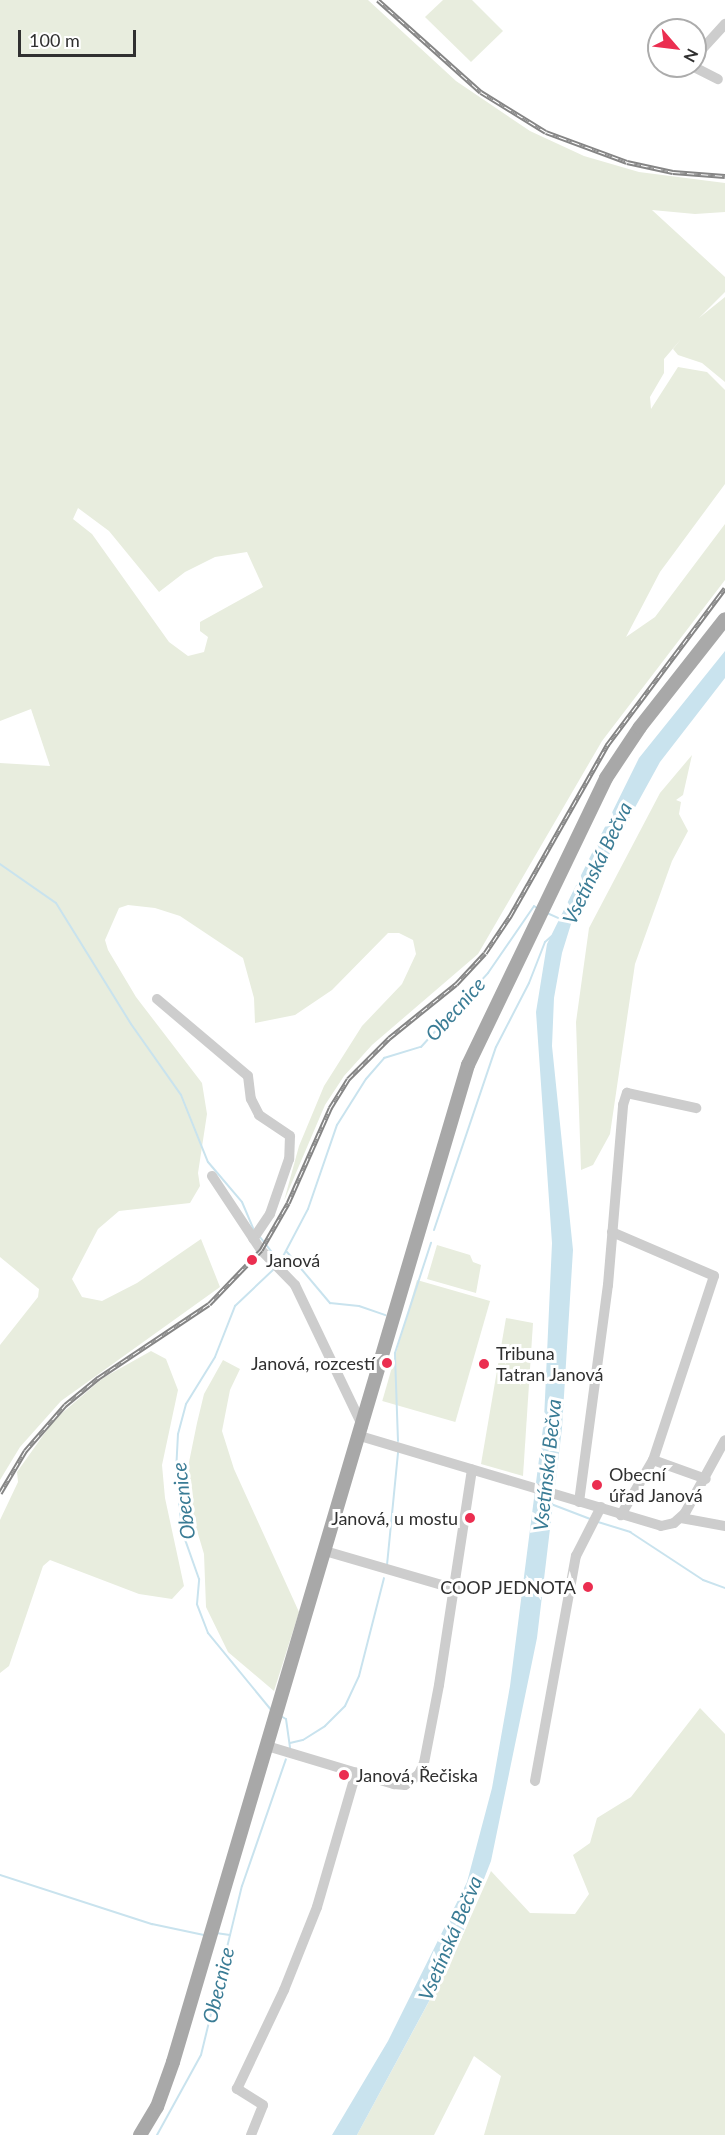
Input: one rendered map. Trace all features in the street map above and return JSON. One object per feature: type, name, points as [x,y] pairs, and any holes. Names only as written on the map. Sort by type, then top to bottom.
[{"type":"main road","points":[[140,2135],[167,2082],[468,1065],[618,759],[725,619]]},
{"type":"street","points":[[707,44],[725,24]]},
{"type":"street","points":[[707,74],[718,79]]},
{"type":"street","points":[[157,999],[248,1076],[259,1115],[290,1136],[289,1159],[270,1214],[253,1239]]},
{"type":"street","points":[[576,1501],[612,1232],[622,1105],[627,1093],[696,1107]]},
{"type":"street","points":[[212,1176],[253,1239],[295,1285],[361,1432],[576,1501],[597,1517],[621,1515],[661,1526],[681,1518],[725,1526]]},
{"type":"street","points":[[612,1232],[714,1276],[653,1460],[621,1515]]},
{"type":"street","points":[[681,1518],[725,1440]]},
{"type":"street","points":[[653,1460],[705,1479]]},
{"type":"street","points":[[267,1746],[399,1785],[411,1782],[422,1769],[456,1589],[475,1470]]},
{"type":"street","points":[[535,1781],[576,1556],[597,1517]]},
{"type":"street","points":[[325,1551],[456,1589]]},
{"type":"street","points":[[251,2135],[263,2105],[237,2089],[284,1990],[317,1907],[356,1773]]},
{"type":"shaded area","points":[[0,0],[368,0],[456,81],[530,131],[584,156],[639,172],[725,183],[725,212],[695,214],[652,210],[725,277],[725,292],[699,318],[725,297],[725,382],[702,363],[678,355],[673,349],[682,338],[664,359],[664,373],[650,397],[651,409],[678,367],[707,372],[725,390],[725,484],[660,572],[626,637],[655,617],[725,524],[725,580],[602,741],[478,954],[372,1045],[344,1076],[325,1105],[284,1201],[299,1146],[324,1086],[362,1026],[402,984],[416,954],[413,940],[399,933],[388,933],[332,990],[295,1015],[255,1023],[254,998],[243,958],[180,916],[155,908],[128,905],[119,908],[105,940],[108,950],[136,997],[202,1083],[207,1114],[198,1173],[200,1186],[190,1203],[119,1211],[98,1229],[72,1279],[82,1297],[102,1301],[137,1283],[201,1239],[220,1287],[61,1401],[20,1447],[0,1480],[0,1345],[38,1297],[39,1289],[0,1257],[0,763],[50,766],[31,709],[0,721]],"holes":[[[78,508],[109,531],[159,592],[185,572],[215,557],[247,552],[263,587],[200,622],[200,631],[208,637],[204,652],[188,656],[169,642],[92,534],[73,519]]]},
{"type":"shaded area","points":[[443,0],[472,0],[503,31],[471,62],[425,17]]},
{"type":"shaded area","points":[[692,755],[683,795],[676,800],[681,802],[679,814],[688,831],[672,861],[635,964],[610,1134],[593,1165],[581,1170],[576,1022],[589,928],[660,793]]},
{"type":"shaded area","points":[[437,1245],[470,1255],[473,1262],[481,1265],[476,1293],[427,1279]]},
{"type":"shaded area","points":[[417,1280],[490,1301],[455,1422],[382,1401]]},
{"type":"shaded area","points":[[506,1318],[533,1323],[523,1476],[481,1464]]},
{"type":"shaded area","points":[[151,1351],[166,1359],[178,1390],[162,1465],[165,1498],[184,1586],[172,1599],[139,1594],[50,1560],[43,1566],[9,1666],[0,1673],[0,1520],[18,1482],[17,1472],[54,1420],[103,1378]]},
{"type":"shaded area","points":[[223,1360],[240,1369],[230,1390],[222,1431],[234,1469],[299,1612],[274,1691],[228,1652],[206,1607],[204,1554],[190,1507],[187,1472],[197,1423],[204,1394]]},
{"type":"shaded area","points":[[700,1708],[725,1734],[725,2135],[484,2135],[501,2076],[474,2056],[434,2135],[357,2135],[453,1957],[491,1871],[530,1913],[575,1914],[589,1894],[573,1855],[590,1843],[597,1818],[631,1797]]},
{"type":"water","name":"Vsetínská Bečva","points":[[725,651],[725,678],[660,762],[571,924],[562,953],[554,998],[552,1046],[573,1250],[562,1428],[537,1638],[491,1861],[455,1953],[357,2135],[332,2135],[388,2041],[467,1882],[492,1788],[510,1686],[544,1420],[552,1243],[536,1012],[547,944],[639,758]]},
{"type":"waterway","points":[[0,864],[56,903],[131,1024],[181,1095],[208,1162],[242,1202],[254,1230]]},
{"type":"waterway","name":"Obecnice","points":[[279,1264],[308,1209],[337,1125],[366,1079],[384,1058],[421,1047],[488,973],[534,906],[537,908]]},
{"type":"waterway","name":"Obecnice","points":[[547,913],[558,918]]},
{"type":"waterway","points":[[434,1230],[496,1047],[529,983],[545,942],[552,936]]},
{"type":"waterway","points":[[260,1237],[279,1261]]},
{"type":"waterway","points":[[398,1441],[395,1353],[431,1243]]},
{"type":"waterway","name":"Obecnice","points":[[287,1252],[330,1303],[359,1306],[385,1315]]},
{"type":"waterway","name":"Obecnice","points":[[272,1711],[208,1633],[197,1604],[199,1579],[182,1531],[176,1472],[178,1434],[186,1404],[215,1357],[235,1306],[275,1268]]},
{"type":"waterway","points":[[387,1565],[398,1452]]},
{"type":"waterway","name":"Vsetínská Bečva","points":[[551,1504],[590,1519]]},
{"type":"waterway","points":[[598,1522],[630,1532],[703,1580],[725,1588]]},
{"type":"waterway","points":[[290,1743],[303,1740],[325,1726],[345,1706],[359,1676],[384,1578]]},
{"type":"waterway","name":"Obecnice","points":[[279,1715],[286,1719],[290,1748]]},
{"type":"waterway","name":"Obecnice","points":[[157,2135],[201,2055],[242,1886],[286,1759]]},
{"type":"waterway","points":[[0,1875],[152,1924],[204,1935]]},
{"type":"waterway","points":[[216,1933],[230,1935]]},
{"type":"railway","points":[[378,0],[481,92],[546,132],[627,162],[673,172],[725,176]]},
{"type":"railway","points":[[0,1493],[25,1451],[65,1405],[98,1378],[209,1304],[261,1250],[288,1203],[330,1108],[348,1079],[389,1038],[456,984],[485,953],[510,916],[607,745],[725,588]]},
{"type":"place","name":"Janová","points":[[252,1260]]},
{"type":"place","name":"Janová, rozcestí","points":[[387,1363]]},
{"type":"place","name":"Tribuna Tatran Janová","points":[[484,1364]]},
{"type":"place","name":"Obecní úřad Janová","points":[[597,1485]]},
{"type":"place","name":"Janová, u mostu","points":[[470,1518]]},
{"type":"place","name":"COOP JEDNOTA","points":[[588,1587]]},
{"type":"place","name":"Janová, Řečiska","points":[[344,1775]]}]
